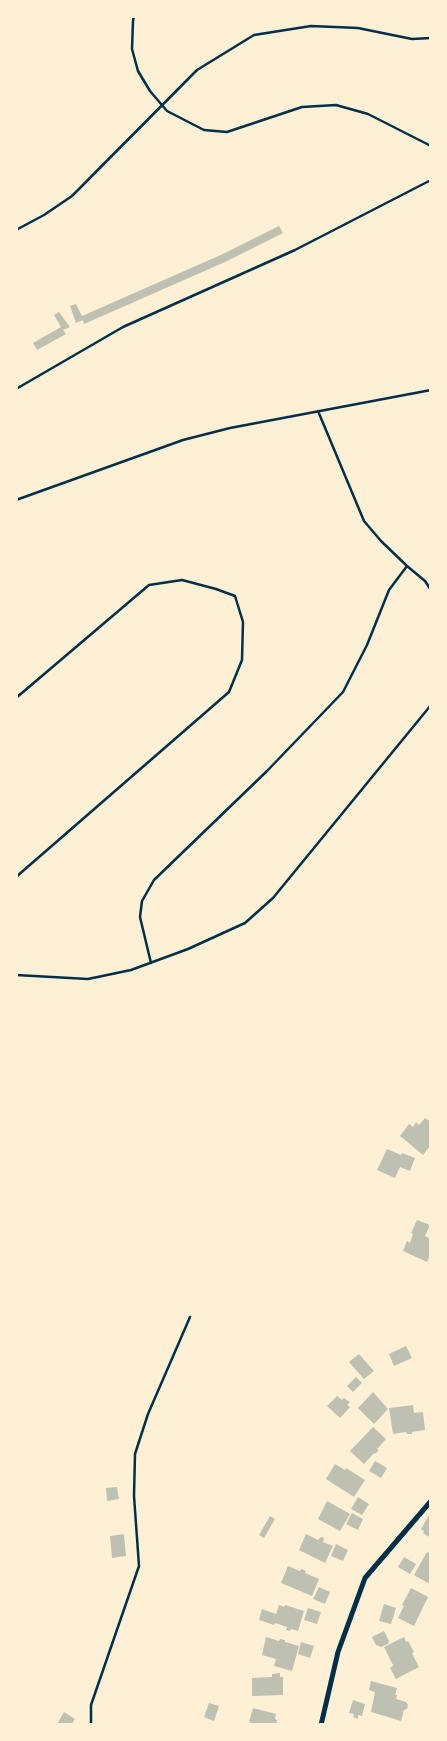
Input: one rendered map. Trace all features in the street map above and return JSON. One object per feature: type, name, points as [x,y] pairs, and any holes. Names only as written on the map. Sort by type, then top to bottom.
[{"type":"street","points":[[321,1725],[338,1652],[365,1578],[431,1500]]},
{"type":"lane","points":[[134,16],[132,49],[138,71],[161,106],[183,121],[204,130],[227,132],[302,108],[336,105],[368,114],[431,146]]},
{"type":"lane","points":[[16,230],[44,215],[72,196],[196,70],[254,35],[311,26],[358,28],[412,39],[431,38]]},
{"type":"lane","points":[[16,389],[123,327],[295,250],[431,180]]},
{"type":"lane","points":[[16,500],[183,440],[230,428],[431,390]]},
{"type":"lane","points":[[318,412],[364,521],[407,566],[425,581],[431,590]]},
{"type":"lane","points":[[151,963],[140,917],[142,901],[154,880],[267,771],[342,692],[367,645],[389,590],[407,566]]},
{"type":"lane","points":[[16,698],[149,585],[182,580],[234,596],[243,622],[242,660],[229,692],[16,877]]},
{"type":"lane","points":[[16,976],[88,979],[131,970],[188,949],[246,923],[274,898],[431,705]]},
{"type":"lane","points":[[91,1725],[92,1705],[139,1566],[134,1496],[134,1454],[148,1414],[190,1317]]},
{"type":"building","points":[[279,226],[283,233],[225,262],[84,324],[83,320],[76,323],[70,306],[76,304],[82,316],[223,254]]},
{"type":"building","points":[[59,312],[70,327],[63,330],[66,334],[37,350],[33,343],[61,327],[54,315]]},
{"type":"building","points":[[425,1118],[431,1122],[431,1145],[423,1155],[400,1136],[409,1124],[413,1127],[416,1122],[419,1125]]},
{"type":"building","points":[[387,1149],[415,1158],[410,1171],[400,1167],[395,1178],[377,1170]]},
{"type":"building","points":[[417,1220],[430,1225],[425,1236],[431,1239],[431,1253],[427,1262],[403,1251],[407,1241],[410,1243],[413,1234],[411,1233]]},
{"type":"building","points":[[406,1346],[412,1358],[394,1366],[389,1354]]},
{"type":"building","points":[[359,1354],[374,1371],[364,1379],[349,1362]]},
{"type":"building","points":[[356,1377],[362,1383],[353,1392],[347,1386]]},
{"type":"building","points":[[373,1392],[388,1409],[374,1424],[358,1408]]},
{"type":"building","points":[[337,1396],[342,1400],[344,1398],[350,1402],[347,1405],[350,1407],[340,1418],[327,1406]]},
{"type":"building","points":[[413,1405],[414,1413],[423,1412],[425,1430],[412,1432],[412,1434],[407,1434],[406,1432],[393,1434],[389,1408]]},
{"type":"building","points":[[373,1427],[386,1439],[377,1449],[379,1450],[364,1464],[350,1451]]},
{"type":"building","points":[[375,1461],[387,1468],[381,1478],[369,1471]]},
{"type":"building","points":[[335,1464],[345,1470],[346,1468],[365,1480],[354,1497],[326,1479]]},
{"type":"building","points":[[117,1487],[119,1499],[107,1501],[106,1488]]},
{"type":"building","points":[[358,1497],[369,1504],[362,1515],[351,1509]]},
{"type":"building","points":[[327,1501],[350,1514],[340,1531],[318,1519]]},
{"type":"building","points":[[431,1512],[431,1538],[423,1533],[424,1531],[421,1529]]},
{"type":"building","points":[[352,1513],[363,1519],[358,1530],[346,1524]]},
{"type":"building","points":[[270,1516],[275,1519],[264,1538],[259,1535]]},
{"type":"building","points":[[124,1534],[126,1556],[112,1558],[110,1536]]},
{"type":"building","points":[[306,1534],[318,1540],[321,1537],[324,1538],[323,1542],[333,1546],[325,1563],[299,1550]]},
{"type":"building","points":[[336,1544],[348,1550],[343,1561],[331,1556]]},
{"type":"building","points":[[427,1552],[431,1554],[431,1579],[428,1583],[414,1575]]},
{"type":"building","points":[[404,1557],[416,1564],[410,1574],[398,1567]]},
{"type":"building","points":[[288,1566],[300,1571],[301,1569],[306,1571],[305,1573],[319,1579],[312,1596],[281,1583]]},
{"type":"building","points":[[319,1587],[330,1592],[325,1604],[313,1599]]},
{"type":"building","points":[[411,1588],[428,1597],[414,1626],[398,1618]]},
{"type":"building","points":[[384,1604],[396,1608],[391,1624],[379,1621]]},
{"type":"building","points":[[279,1605],[304,1611],[298,1631],[286,1630],[287,1627],[259,1620],[262,1609],[276,1614]]},
{"type":"building","points":[[308,1608],[321,1612],[317,1624],[304,1620]]},
{"type":"building","points":[[384,1631],[389,1641],[388,1644],[381,1647],[376,1645],[372,1637]]},
{"type":"building","points":[[266,1637],[279,1641],[280,1639],[285,1640],[285,1642],[299,1646],[292,1671],[274,1666],[276,1659],[262,1655]]},
{"type":"building","points":[[404,1637],[414,1652],[412,1653],[419,1667],[396,1679],[390,1668],[396,1663],[393,1665],[384,1647]]},
{"type":"building","points":[[301,1642],[314,1646],[310,1658],[298,1654]]},
{"type":"building","points":[[280,1673],[280,1677],[283,1677],[283,1695],[252,1696],[252,1678],[272,1677],[272,1674]]},
{"type":"building","points":[[371,1681],[397,1688],[396,1699],[406,1702],[408,1705],[407,1709],[404,1710],[401,1721],[371,1712],[375,1692],[369,1690]]},
{"type":"building","points":[[353,1700],[365,1704],[362,1716],[358,1715],[358,1719],[353,1717],[354,1714],[349,1713]]},
{"type":"building","points":[[209,1703],[219,1706],[214,1721],[204,1717]]},
{"type":"building","points":[[253,1708],[276,1714],[276,1725],[255,1725],[249,1722]]},
{"type":"building","points":[[64,1712],[75,1719],[71,1725],[57,1724]]}]
